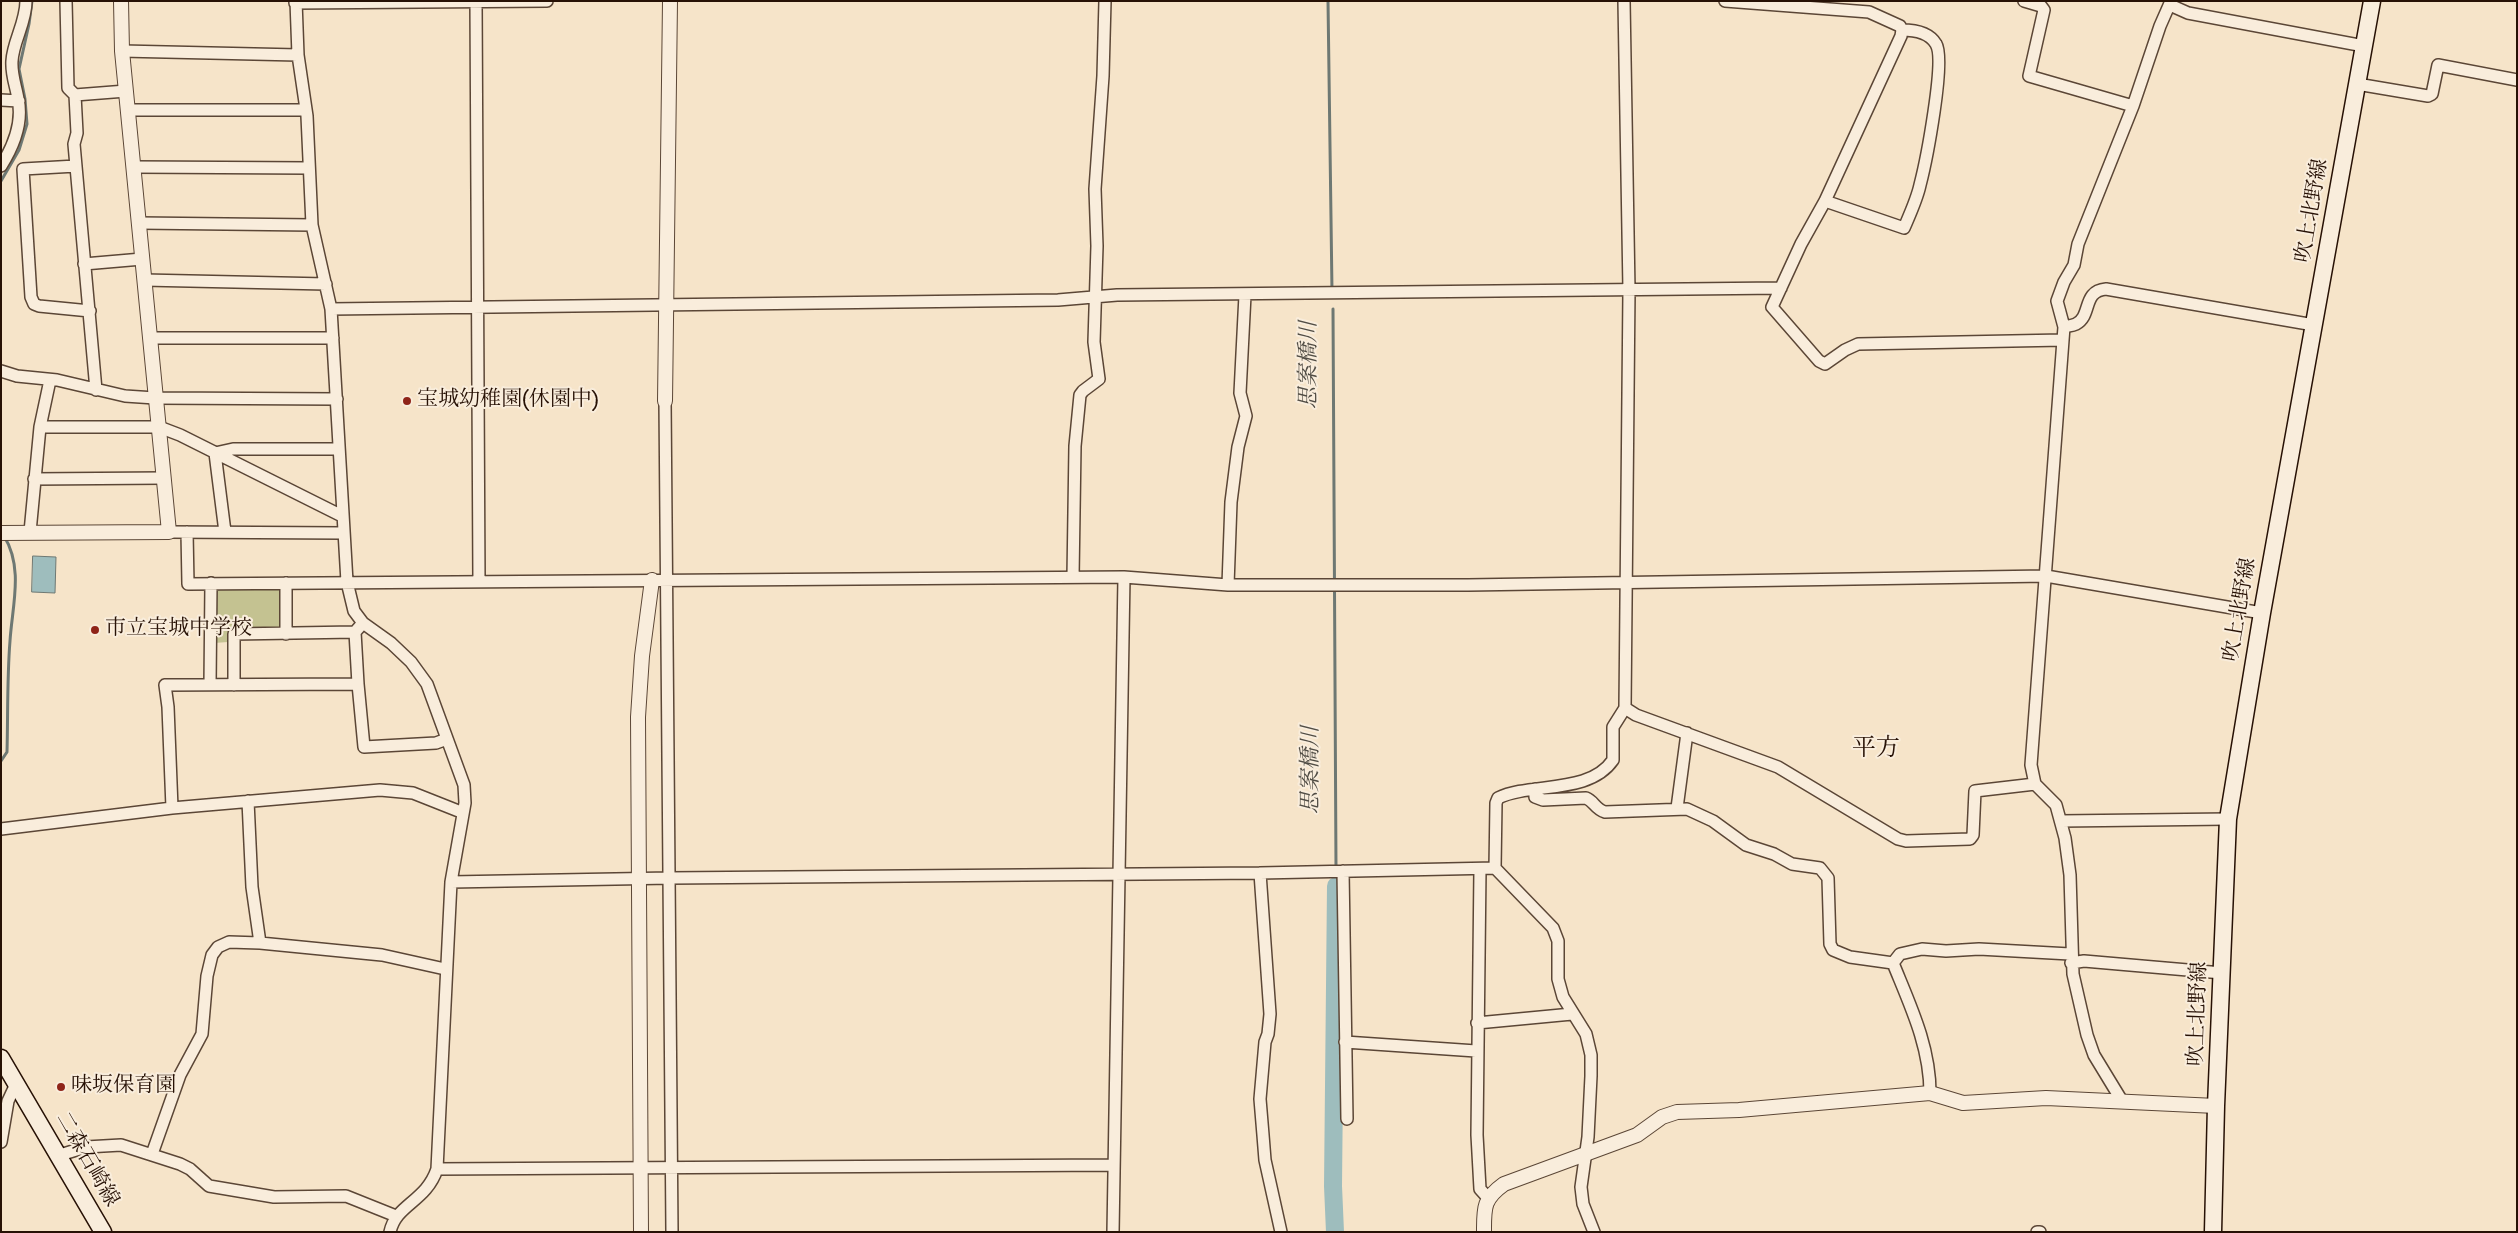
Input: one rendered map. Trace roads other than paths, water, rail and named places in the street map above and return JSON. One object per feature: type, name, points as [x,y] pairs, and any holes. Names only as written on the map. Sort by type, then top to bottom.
[{"type":"main road","name":"吹上北野線","points":[[2214,1232],[2216,1106],[2228,819],[2262,613],[2372,1]]},
{"type":"main road","name":"二森石崎線","points":[[1,1058],[103,1232]]},
{"type":"street","points":[[1,166],[16,134],[19,101],[13,82],[12,59],[26,12],[26,1]]},
{"type":"street","points":[[66,1],[68,88],[75,95],[76,166],[96,390]]},
{"type":"street","points":[[121,1],[122,51],[169,532]]},
{"type":"street","points":[[476,1],[479,581]]},
{"type":"street","points":[[390,1232],[396,1216],[426,1191],[437,1169],[445,969],[451,882],[461,812],[465,803],[464,785],[432,696],[418,670],[391,643],[364,622],[354,611],[347,582],[331,309],[312,225],[306,110],[298,55],[296,2],[548,1]]},
{"type":"street","points":[[670,1],[665,401],[672,1232]]},
{"type":"street","points":[[1073,577],[1075,446],[1080,395],[1099,379],[1094,342],[1097,297],[1095,188],[1103,76],[1105,1]]},
{"type":"street","points":[[1594,1232],[1582,1204],[1581,1187],[1586,1154],[1591,1055],[1586,1034],[1563,997],[1558,979],[1558,942],[1553,928],[1495,868],[1498,798],[1512,795],[1522,789],[1564,786],[1601,772],[1613,760],[1613,727],[1624,708],[1629,290],[1624,1]]},
{"type":"street","points":[[1725,1],[1870,7],[1900,26],[1902,30],[1901,36],[1824,201],[1801,244],[1772,307],[1819,361],[1825,364],[1845,350],[1858,344],[2063,340]]},
{"type":"street","points":[[2024,1],[2040,6],[2044,15],[2029,76],[2133,106]]},
{"type":"street","points":[[2122,1101],[2094,1055],[2087,1035],[2071,958],[2070,876],[2066,838],[2056,805],[2035,784],[2031,765],[2064,327],[2057,302],[2064,282],[2074,265],[2078,244],[2133,106],[2171,3],[2188,13],[2364,46]]},
{"type":"street","points":[[1824,201],[1904,228],[1920,187],[1927,155],[1939,59],[1935,42],[1926,34],[1916,30],[1902,30]]},
{"type":"street","points":[[122,51],[298,55]]},
{"type":"street","points":[[2357,84],[2428,96],[2432,94],[2438,65],[2517,80]]},
{"type":"street","points":[[75,95],[126,91]]},
{"type":"street","points":[[1,100],[19,101]]},
{"type":"street","points":[[128,110],[306,110]]},
{"type":"street","points":[[76,166],[23,169],[31,297],[34,304],[39,306],[90,311]]},
{"type":"street","points":[[134,167],[309,168]]},
{"type":"street","points":[[139,223],[312,225]]},
{"type":"street","points":[[84,264],[142,259]]},
{"type":"street","points":[[144,280],[326,284]]},
{"type":"street","points":[[331,309],[479,306],[667,306],[1058,300],[1097,297],[1781,288]]},
{"type":"street","points":[[2064,327],[2077,324],[2083,318],[2092,296],[2098,290],[2106,289],[2314,325]]},
{"type":"street","points":[[1228,585],[1231,502],[1238,447],[1246,416],[1240,392],[1245,295]]},
{"type":"street","points":[[150,338],[333,338]]},
{"type":"street","points":[[1,371],[17,376],[50,380],[125,396],[155,398],[337,399]]},
{"type":"street","points":[[30,532],[40,427],[50,380]]},
{"type":"street","points":[[40,427],[159,427],[180,435],[342,516]]},
{"type":"street","points":[[215,453],[233,449],[339,449]]},
{"type":"street","points":[[215,453],[225,532]]},
{"type":"street","points":[[34,479],[164,478]]},
{"type":"street","points":[[5,532],[343,533]]},
{"type":"street","points":[[187,532],[188,584],[1124,577],[1228,585],[1468,585],[1626,581],[2046,576],[2262,613]]},
{"type":"street","points":[[1113,1232],[1124,577]]},
{"type":"street","points":[[642,1232],[638,717],[642,656],[652,580]]},
{"type":"street","points":[[286,583],[286,634]]},
{"type":"street","points":[[210,685],[211,584]]},
{"type":"street","points":[[364,622],[355,632],[364,747],[436,743],[447,739]]},
{"type":"street","points":[[234,685],[234,634],[355,632]]},
{"type":"street","points":[[172,808],[168,707],[165,684],[358,684]]},
{"type":"street","points":[[1624,708],[1636,715],[1778,767],[1906,841],[1970,839],[1973,835],[1975,790],[2035,784]]},
{"type":"street","points":[[1677,808],[1686,733]]},
{"type":"street","points":[[1535,789],[1535,797],[1543,800],[1586,798],[1591,800],[1599,810],[1605,812],[1687,809],[1713,821],[1746,845],[1774,854],[1792,864],[1820,868],[1825,871],[1828,878],[1830,944],[1833,950],[1850,957],[1893,963]]},
{"type":"street","points":[[1,829],[172,808],[380,790],[399,791],[424,796],[461,812]]},
{"type":"street","points":[[248,801],[252,887],[260,943]]},
{"type":"street","points":[[2061,821],[2228,819]]},
{"type":"street","points":[[451,882],[639,878],[1260,873],[1495,868]]},
{"type":"street","points":[[1480,869],[1476,1051],[1479,1174],[1480,1189],[1489,1199]]},
{"type":"street","points":[[1338,871],[1347,1119]]},
{"type":"street","points":[[1260,873],[1270,1014],[1268,1034],[1265,1042],[1260,1098],[1265,1160],[1282,1232]]},
{"type":"street","points":[[152,1154],[180,1075],[202,1034],[207,976],[212,955],[218,947],[228,942],[260,943],[382,955],[445,969]]},
{"type":"street","points":[[1893,963],[1900,954],[1922,949],[1946,952],[1979,949],[2071,958],[2084,961],[2222,973]]},
{"type":"street","points":[[1893,963],[1919,1025],[1928,1060],[1930,1092]]},
{"type":"street","points":[[1477,1023],[1572,1014]]},
{"type":"street","points":[[1345,1042],[1476,1051]]},
{"type":"street","points":[[1,1142],[8,1101],[16,1084]]},
{"type":"street","points":[[1484,1232],[1484,1206],[1492,1193],[1504,1184],[1637,1135],[1662,1117],[1676,1112],[1738,1110],[1930,1092],[1963,1102],[2046,1098],[2216,1106]]},
{"type":"street","points":[[60,1156],[86,1147],[112,1144],[152,1154],[190,1169],[209,1186],[274,1197],[346,1196],[396,1216]]},
{"type":"street","points":[[437,1169],[641,1170],[1114,1165]]},
{"type":"water","points":[[33,556],[56,557],[55,593],[32,592]]},
{"type":"waterway","points":[[1,181],[19,150],[27,124],[25,99],[19,69],[32,1]]},
{"type":"waterway","name":"思案橋川","points":[[1328,1],[1332,291]]},
{"type":"waterway","name":"思案橋川","points":[[1333,309],[1336,868]]},
{"type":"waterway","points":[[1,761],[7,752],[9,655],[15,588],[14,561],[4,536]]},
{"type":"waterway","name":"思案橋川","points":[[1336,875],[1336,886]]},
{"type":"waterway","name":"思案橋川","points":[[1335,1232],[1333,1186],[1336,886]]},
{"type":"place","name":"宝城幼稚園(休園中)","points":[[407,401]]},
{"type":"place","name":"市立宝城中学校","points":[[95,630]]},
{"type":"place","name":"味坂保育園","points":[[61,1087]]},
{"type":"district","name":"平方","points":[[1876,750]]}]
